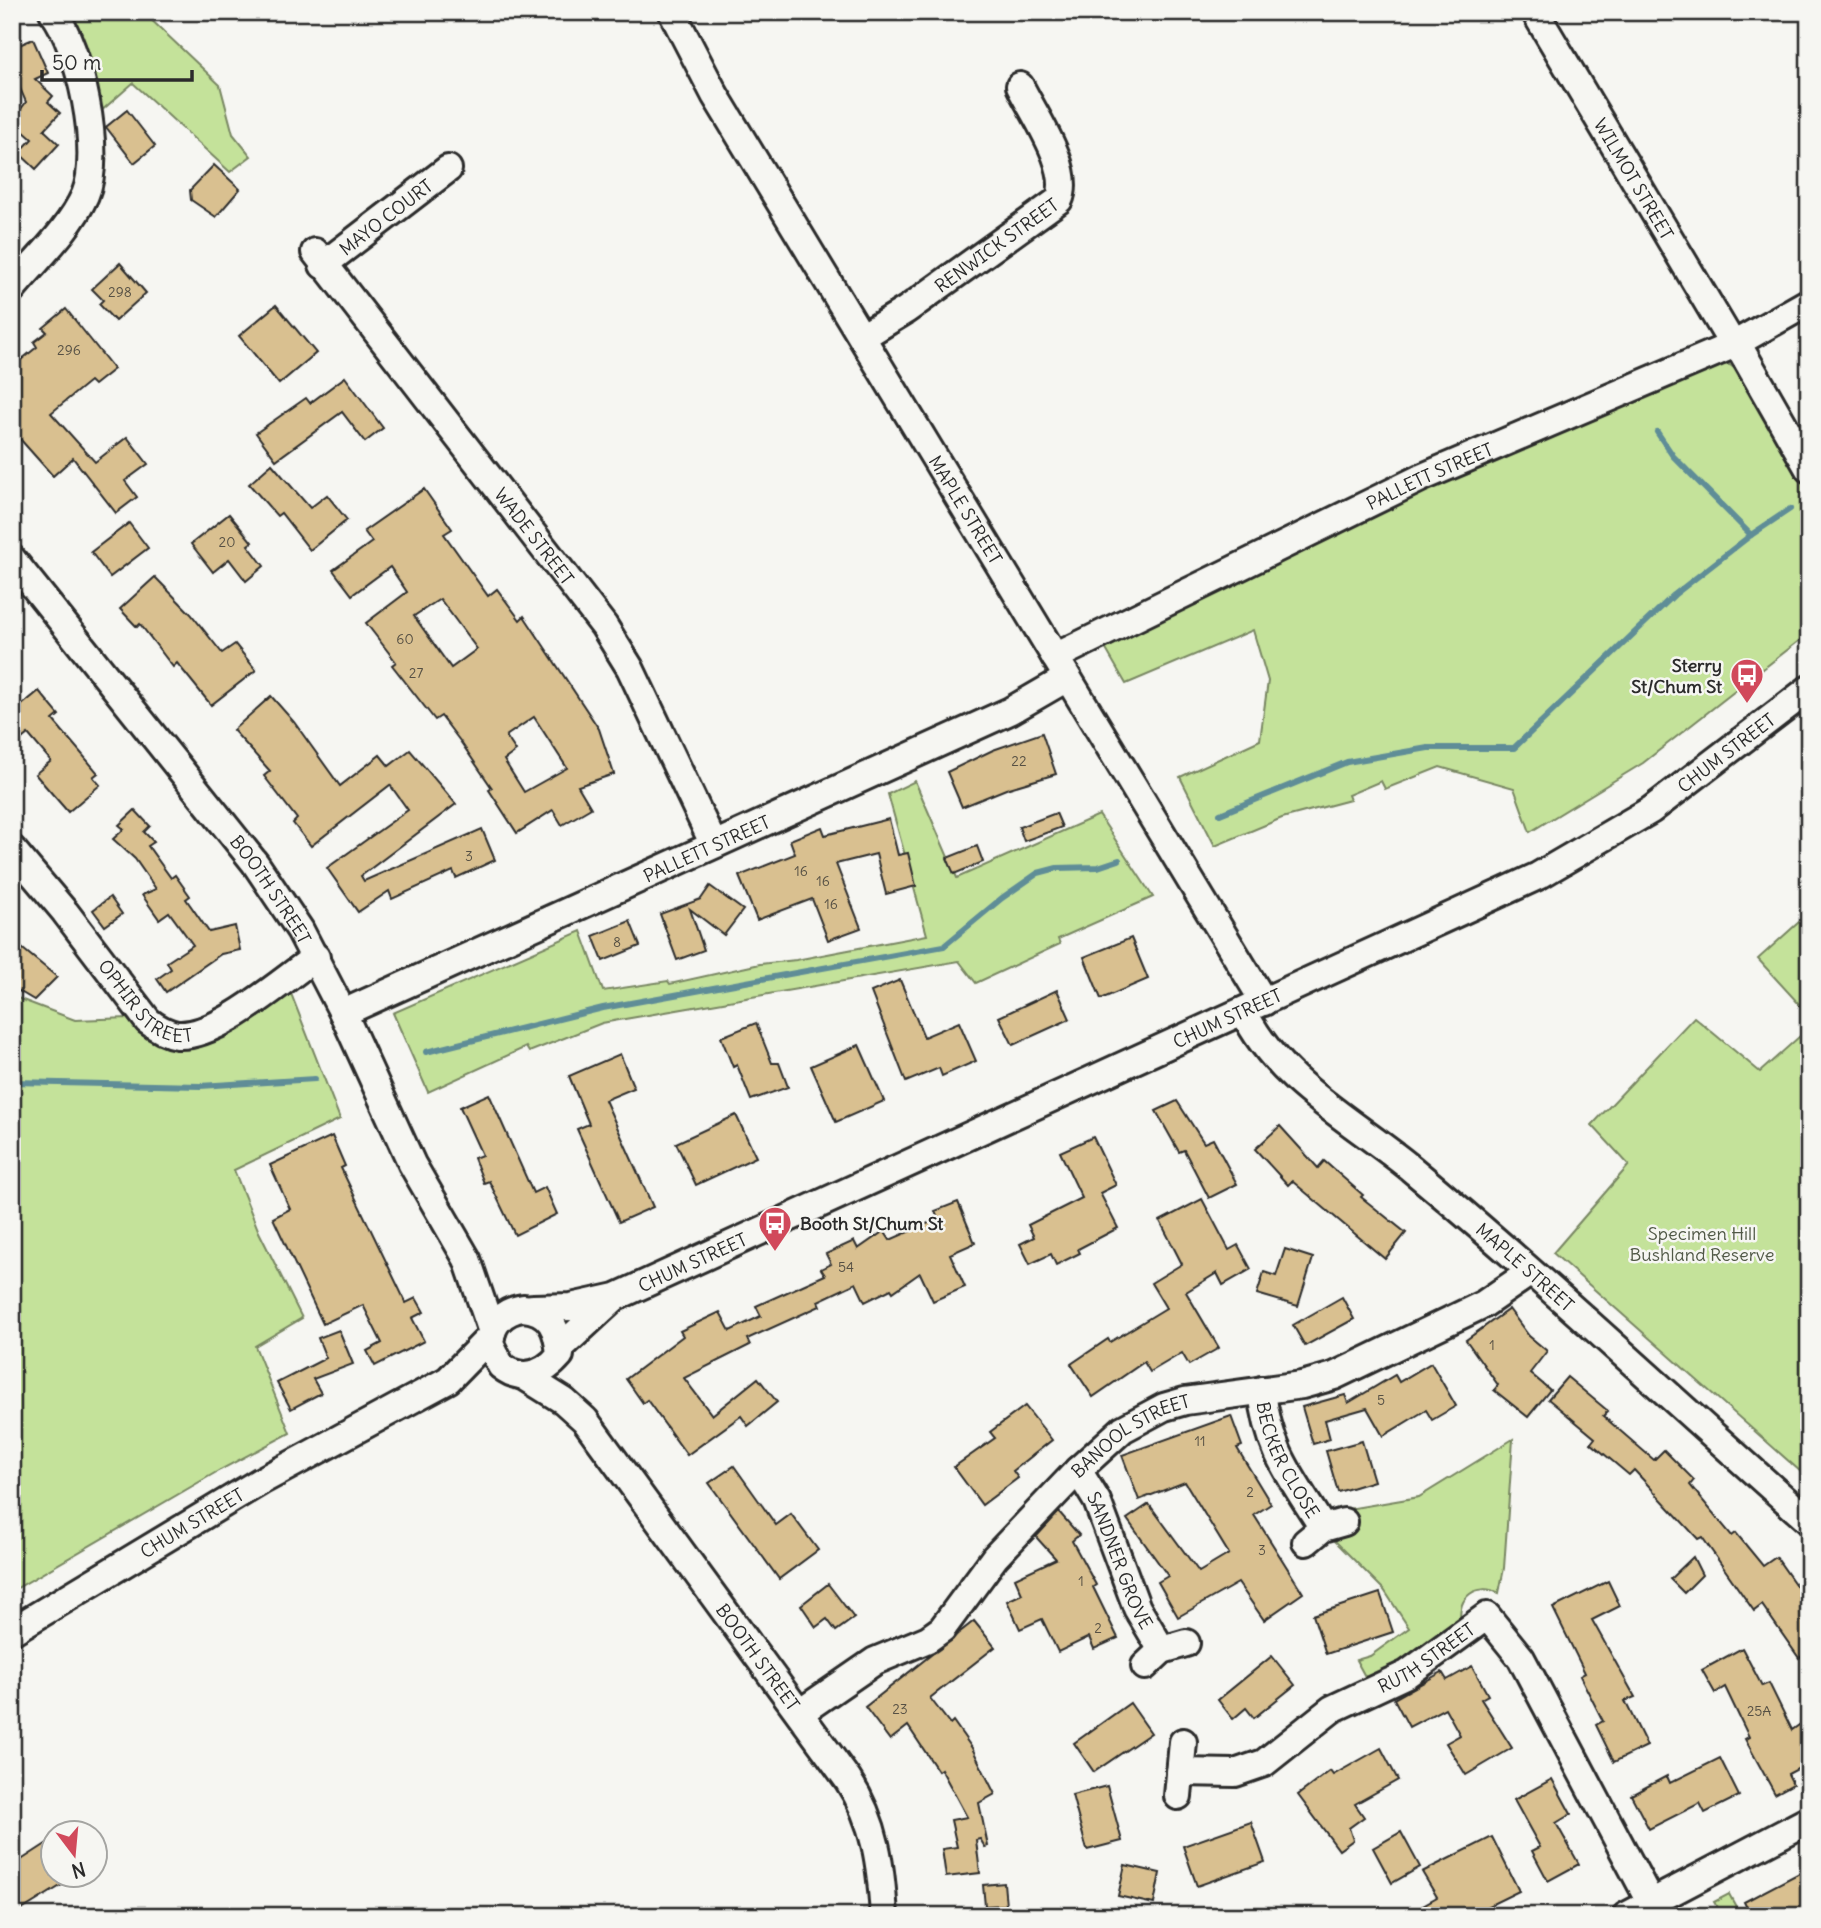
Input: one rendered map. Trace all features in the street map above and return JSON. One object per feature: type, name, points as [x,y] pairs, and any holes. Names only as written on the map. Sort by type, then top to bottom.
[{"type":"street","points":[[12,289],[78,209],[87,192],[89,132],[85,101],[67,36],[53,12]]},
{"type":"street","name":"MAPLE STREET","points":[[672,12],[715,95],[1061,667],[1254,1007],[1265,1048],[1295,1078],[1407,1165],[1809,1521]]},
{"type":"street","name":"WILMOT STREET","points":[[1535,12],[1809,468]]},
{"type":"street","name":"RENWICK STREET","points":[[862,337],[906,310],[1059,200],[1064,190],[1061,167],[1020,86]]},
{"type":"street","name":"MAYO COURT","points":[[319,259],[448,169]]},
{"type":"street","name":"WADE STREET","points":[[319,259],[604,626],[630,668],[713,843]]},
{"type":"street","name":"PALLETT STREET","points":[[343,1013],[1010,710],[1061,667],[1423,477],[1735,344],[1809,302]]},
{"type":"street","name":"BOOTH STREET","points":[[12,559],[255,863],[316,957],[412,1164],[467,1259],[491,1334]]},
{"type":"street","name":"CHUM STREET","points":[[529,1308],[561,1309],[616,1297],[1538,876],[1614,834],[1682,787],[1809,689]]},
{"type":"street","name":"OPHIR STREET","points":[[12,849],[65,912],[148,1021],[161,1031],[179,1035],[201,1031],[221,1022],[316,957]]},
{"type":"street","name":"BOOTH STREET","points":[[467,1259],[488,1281],[529,1308]]},
{"type":"street","name":"BANOOL STREET","points":[[801,1712],[874,1661],[928,1639],[942,1629],[995,1557],[1078,1470],[1123,1429],[1164,1407],[1209,1396],[1302,1385],[1334,1376],[1484,1304],[1529,1273]]},
{"type":"street","name":"CHUM STREET","points":[[560,1351],[616,1297]]},
{"type":"street","points":[[529,1308],[550,1319],[556,1328],[560,1351],[542,1371],[519,1376],[495,1360],[491,1334],[506,1313],[529,1308]]},
{"type":"street","name":"CHUM STREET","points":[[12,1631],[261,1480],[448,1380],[491,1334]]},
{"type":"street","name":"BOOTH STREET","points":[[560,1351],[585,1420]]},
{"type":"street","name":"BOOTH STREET","points":[[519,1376],[564,1401],[585,1420],[801,1712],[856,1793],[869,1819],[880,1860],[884,1916]]},
{"type":"street","name":"CHUM STREET","points":[[448,1380],[519,1376]]},
{"type":"street","name":"BECKER CLOSE","points":[[1262,1390],[1265,1421],[1274,1449],[1324,1531]]},
{"type":"street","name":"SANDNER GROVE","points":[[1078,1470],[1097,1502],[1137,1608],[1165,1653]]},
{"type":"street","name":"RUTH STREET","points":[[1183,1742],[1179,1784],[1235,1773],[1264,1763],[1332,1709],[1407,1674],[1487,1616],[1521,1658],[1651,1903]]},
{"type":"street","points":[[1626,1916],[1809,1820]]},
{"type":"green space","points":[[72,12],[143,12],[220,85],[233,134],[251,156],[230,172],[133,83],[100,112],[93,76]]},
{"type":"green space","points":[[1716,364],[1730,365],[1742,374],[1809,487],[1809,633],[1643,763],[1530,832],[1514,788],[1440,767],[1385,789],[1381,781],[1348,795],[1350,800],[1282,818],[1215,846],[1180,777],[1260,740],[1268,681],[1253,630],[1126,684],[1104,646],[1436,483]]},
{"type":"green space","points":[[915,781],[957,878],[1099,815],[1153,897],[1058,939],[1060,944],[976,983],[959,961],[602,1023],[529,1052],[526,1047],[428,1092],[393,1013],[581,931],[603,991],[668,981],[670,984],[760,964],[796,960],[927,935],[888,794]]},
{"type":"green space","points":[[1809,913],[1809,1015],[1758,959]]},
{"type":"green space","points":[[290,991],[340,1119],[234,1170],[259,1232],[302,1318],[255,1346],[290,1433],[220,1470],[12,1591],[12,996],[75,1020],[129,1018],[144,1036],[164,1044],[223,1035],[245,1026]]},
{"type":"green space","name":"Specimen Hill Bushland Reserve","points":[[1694,1017],[1760,1072],[1809,1028],[1809,1479],[1553,1253],[1629,1165],[1592,1125]]},
{"type":"green space","points":[[1513,1439],[1504,1568],[1499,1593],[1483,1589],[1470,1594],[1462,1605],[1461,1622],[1427,1650],[1368,1682],[1356,1660],[1370,1656],[1409,1628],[1384,1590],[1335,1541],[1350,1525],[1348,1509],[1419,1497]]},
{"type":"green space","points":[[1729,1894],[1741,1916],[1722,1916],[1714,1902]]},
{"type":"building","points":[[33,39],[48,73],[35,79],[53,96],[48,102],[60,113],[44,130],[59,144],[36,169],[19,153],[32,139],[12,121],[26,102],[12,70],[12,48]]},
{"type":"building","points":[[127,110],[155,146],[134,163],[106,127]]},
{"type":"building","points":[[214,165],[240,189],[216,217],[191,200],[190,190]]},
{"type":"building","points":[[120,263],[146,293],[115,321],[99,304],[103,300],[92,289]]},
{"type":"building","points":[[276,305],[316,353],[279,384],[239,336]]},
{"type":"building","points":[[66,309],[114,369],[94,385],[90,381],[51,413],[95,462],[127,437],[148,464],[125,481],[137,497],[116,513],[73,458],[53,476],[20,439],[12,446],[12,367],[37,347],[34,342],[47,332],[43,328]]},
{"type":"building","points":[[345,377],[383,428],[365,442],[342,412],[276,460],[256,433],[306,398],[310,403]]},
{"type":"building","points":[[272,464],[310,508],[327,495],[347,520],[310,550],[281,513],[277,516],[249,484]]},
{"type":"building","points":[[424,489],[452,529],[444,534],[488,596],[497,589],[520,620],[524,616],[599,729],[614,774],[578,786],[591,808],[562,825],[553,810],[517,833],[489,790],[492,788],[460,741],[441,716],[435,720],[392,665],[396,662],[366,623],[407,592],[390,567],[352,595],[333,570],[372,542],[364,531]],"holes":[[[440,599],[477,649],[451,668],[414,616]],[[534,717],[567,768],[524,792],[504,760],[516,751],[506,736]]]},
{"type":"building","points":[[229,514],[252,542],[248,545],[264,566],[246,581],[229,559],[213,572],[191,544]]},
{"type":"building","points":[[129,523],[148,548],[110,577],[91,552]]},
{"type":"building","points":[[155,577],[191,614],[222,653],[235,644],[256,670],[211,705],[177,663],[173,667],[140,624],[137,627],[120,609]]},
{"type":"building","points":[[39,691],[59,715],[53,720],[98,773],[93,777],[100,785],[68,812],[35,774],[51,761],[28,734],[12,747],[12,713]]},
{"type":"building","points":[[271,696],[294,722],[340,786],[380,755],[389,766],[410,750],[456,804],[361,876],[364,881],[482,829],[495,860],[456,878],[453,871],[392,899],[389,891],[358,912],[327,868],[408,810],[390,785],[311,846],[293,823],[297,819],[264,776],[270,771],[233,730]]},
{"type":"building","points":[[1042,733],[1056,774],[1006,789],[962,807],[947,772],[993,750]]},
{"type":"building","points":[[135,810],[150,826],[144,832],[154,842],[148,846],[171,878],[175,875],[190,896],[186,899],[209,932],[235,926],[240,950],[221,954],[166,992],[157,979],[171,969],[167,962],[193,945],[169,912],[159,919],[142,895],[156,889],[135,859],[113,839],[124,829],[119,825]]},
{"type":"building","points":[[1056,813],[1062,827],[1024,841],[1019,827]]},
{"type":"building","points":[[889,819],[898,855],[908,853],[916,886],[886,894],[876,854],[836,864],[861,928],[828,940],[812,899],[757,920],[739,876],[795,854],[790,840],[822,827],[825,835]]},
{"type":"building","points":[[977,846],[983,862],[954,874],[947,858]]},
{"type":"building","points":[[710,886],[743,910],[724,935],[690,909],[704,950],[677,960],[660,914],[701,899]]},
{"type":"building","points":[[110,897],[122,914],[105,926],[93,910]]},
{"type":"building","points":[[630,921],[640,946],[603,961],[593,936]]},
{"type":"building","points":[[1131,938],[1148,979],[1101,999],[1084,957]]},
{"type":"building","points":[[12,940],[57,977],[34,1000],[12,987]]},
{"type":"building","points":[[900,980],[924,1037],[959,1022],[976,1061],[942,1076],[939,1068],[906,1082],[871,992]]},
{"type":"building","points":[[1057,990],[1070,1019],[1013,1045],[999,1017]]},
{"type":"building","points":[[756,1023],[772,1063],[779,1063],[788,1087],[751,1100],[737,1065],[733,1067],[721,1037]]},
{"type":"building","points":[[859,1045],[884,1101],[836,1122],[811,1066]]},
{"type":"building","points":[[620,1054],[634,1088],[605,1100],[653,1207],[619,1222],[577,1129],[589,1124],[569,1076]]},
{"type":"building","points":[[489,1094],[533,1193],[545,1187],[557,1214],[515,1235],[489,1181],[484,1183],[474,1158],[482,1155],[460,1107]]},
{"type":"building","points":[[1177,1101],[1204,1143],[1213,1139],[1237,1184],[1209,1198],[1184,1150],[1179,1152],[1156,1111]]},
{"type":"building","points":[[736,1115],[756,1157],[696,1185],[676,1143]]},
{"type":"building","points":[[1280,1126],[1318,1168],[1324,1161],[1363,1195],[1361,1197],[1406,1233],[1385,1259],[1292,1181],[1288,1185],[1255,1149]]},
{"type":"building","points":[[332,1136],[345,1166],[341,1168],[406,1303],[416,1298],[424,1312],[412,1318],[424,1341],[375,1366],[367,1351],[382,1343],[363,1305],[323,1324],[273,1218],[290,1209],[270,1165]]},
{"type":"building","points":[[1093,1137],[1116,1185],[1100,1193],[1118,1228],[1078,1249],[1080,1253],[1056,1265],[1051,1254],[1030,1264],[1020,1244],[1034,1237],[1028,1225],[1082,1198],[1060,1152]]},
{"type":"building","points":[[1202,1199],[1229,1250],[1238,1245],[1251,1269],[1223,1285],[1217,1273],[1186,1292],[1219,1348],[1189,1365],[1182,1353],[1150,1372],[1144,1362],[1093,1397],[1071,1364],[1108,1339],[1110,1342],[1166,1308],[1151,1283],[1182,1264],[1160,1221]]},
{"type":"building","points":[[958,1202],[975,1243],[950,1254],[965,1287],[933,1301],[920,1273],[893,1292],[891,1289],[865,1302],[856,1283],[818,1301],[820,1306],[747,1339],[750,1345],[684,1378],[712,1415],[758,1378],[777,1402],[748,1426],[741,1416],[687,1455],[647,1400],[643,1403],[626,1379],[683,1336],[680,1331],[720,1312],[730,1331],[761,1316],[756,1306],[825,1275],[821,1269],[831,1264],[826,1254],[854,1241],[858,1249],[884,1231],[890,1240],[938,1219],[935,1211]]},
{"type":"building","points":[[1285,1249],[1313,1258],[1298,1306],[1257,1294],[1264,1272],[1276,1276]]},
{"type":"building","points":[[1342,1297],[1354,1319],[1305,1346],[1293,1325]]},
{"type":"building","points":[[1509,1309],[1529,1336],[1547,1351],[1530,1373],[1550,1390],[1528,1417],[1494,1390],[1498,1385],[1466,1340]]},
{"type":"building","points":[[339,1330],[353,1364],[313,1379],[321,1393],[291,1409],[277,1383],[326,1358],[318,1338]]},
{"type":"building","points":[[1431,1363],[1456,1406],[1432,1420],[1426,1410],[1383,1436],[1367,1408],[1325,1420],[1330,1439],[1313,1444],[1302,1407],[1345,1395],[1348,1403],[1395,1375],[1399,1382]]},
{"type":"building","points":[[1567,1377],[1608,1411],[1603,1416],[1654,1460],[1664,1450],[1694,1480],[1690,1485],[1732,1536],[1736,1533],[1763,1566],[1776,1557],[1809,1604],[1809,1651],[1799,1658],[1762,1605],[1754,1611],[1702,1537],[1698,1539],[1634,1470],[1629,1475],[1591,1443],[1595,1438],[1548,1399]]},
{"type":"building","points":[[1025,1406],[1052,1440],[1013,1471],[1018,1478],[982,1505],[954,1467],[995,1438],[990,1432]]},
{"type":"building","points":[[1231,1416],[1242,1446],[1237,1448],[1271,1504],[1254,1515],[1303,1593],[1264,1620],[1238,1583],[1178,1617],[1158,1582],[1168,1576],[1127,1519],[1149,1504],[1199,1572],[1229,1554],[1185,1482],[1139,1500],[1122,1455]]},
{"type":"building","points":[[1362,1441],[1374,1481],[1338,1492],[1326,1451]]},
{"type":"building","points":[[734,1466],[776,1525],[791,1514],[818,1550],[779,1579],[709,1483]]},
{"type":"building","points":[[1059,1512],[1079,1535],[1072,1541],[1096,1585],[1093,1587],[1118,1638],[1094,1649],[1089,1637],[1058,1652],[1042,1619],[1020,1629],[1007,1601],[1022,1594],[1015,1578],[1056,1559],[1036,1537]]},
{"type":"building","points":[[1693,1557],[1702,1575],[1684,1593],[1670,1579]]},
{"type":"building","points":[[1608,1581],[1620,1606],[1592,1620],[1635,1697],[1625,1701],[1647,1746],[1614,1762],[1596,1725],[1603,1721],[1580,1676],[1585,1673],[1553,1608]]},
{"type":"building","points":[[828,1584],[854,1618],[836,1631],[827,1619],[816,1627],[801,1605]]},
{"type":"building","points":[[1380,1593],[1393,1632],[1326,1654],[1313,1615]]},
{"type":"building","points":[[974,1621],[995,1647],[930,1698],[950,1724],[953,1721],[972,1748],[995,1794],[979,1803],[988,1846],[985,1847],[980,1839],[976,1840],[980,1873],[946,1877],[942,1849],[957,1847],[951,1820],[967,1817],[941,1769],[938,1771],[908,1726],[890,1740],[865,1707]]},
{"type":"building","points":[[1742,1648],[1762,1686],[1769,1683],[1792,1730],[1809,1718],[1809,1763],[1788,1774],[1793,1784],[1775,1794],[1745,1739],[1749,1737],[1725,1687],[1715,1693],[1702,1670]]},
{"type":"building","points":[[1272,1656],[1295,1685],[1254,1718],[1246,1708],[1233,1719],[1218,1700]]},
{"type":"building","points":[[1472,1666],[1488,1695],[1481,1699],[1512,1748],[1466,1775],[1446,1743],[1460,1735],[1445,1708],[1409,1727],[1394,1699],[1442,1672],[1447,1680]]},
{"type":"building","points":[[1130,1703],[1151,1733],[1094,1772],[1074,1743]]},
{"type":"building","points":[[1381,1748],[1398,1780],[1355,1804],[1364,1817],[1349,1828],[1353,1840],[1339,1850],[1298,1795],[1330,1771],[1333,1775]]},
{"type":"building","points":[[1720,1758],[1739,1796],[1705,1813],[1700,1803],[1649,1829],[1631,1795],[1667,1776],[1670,1783]]},
{"type":"building","points":[[1552,1779],[1571,1814],[1556,1823],[1579,1864],[1548,1881],[1532,1851],[1540,1847],[1514,1800]]},
{"type":"building","points":[[1107,1786],[1122,1841],[1087,1850],[1072,1795]]},
{"type":"building","points":[[1251,1822],[1265,1862],[1197,1886],[1183,1846]]},
{"type":"building","points":[[1401,1832],[1420,1867],[1392,1883],[1373,1848]]},
{"type":"building","points":[[1492,1837],[1519,1891],[1468,1916],[1429,1916],[1423,1905],[1437,1897],[1422,1872]]},
{"type":"building","points":[[38,1849],[38,1890],[54,1890],[12,1916],[12,1866]]},
{"type":"building","points":[[1125,1865],[1160,1873],[1154,1904],[1118,1896]]},
{"type":"building","points":[[1809,1868],[1809,1916],[1751,1916],[1744,1902]]},
{"type":"building","points":[[1004,1883],[1006,1905],[985,1906],[983,1885]]},
{"type":"waterway","points":[[1657,432],[1673,456],[1751,535]]},
{"type":"waterway","points":[[1220,814],[1347,762],[1428,748],[1514,748],[1674,595],[1751,535],[1790,509]]},
{"type":"waterway","points":[[426,1052],[603,1008],[944,946],[1002,898],[1038,873],[1057,868],[1098,867],[1119,860]]},
{"type":"waterway","points":[[12,1082],[200,1086],[315,1079]]},
{"type":"place","name":"Sterry St/Chum St","points":[[1747,705]]},
{"type":"place","name":"Booth St/Chum St","points":[[775,1253]]}]
